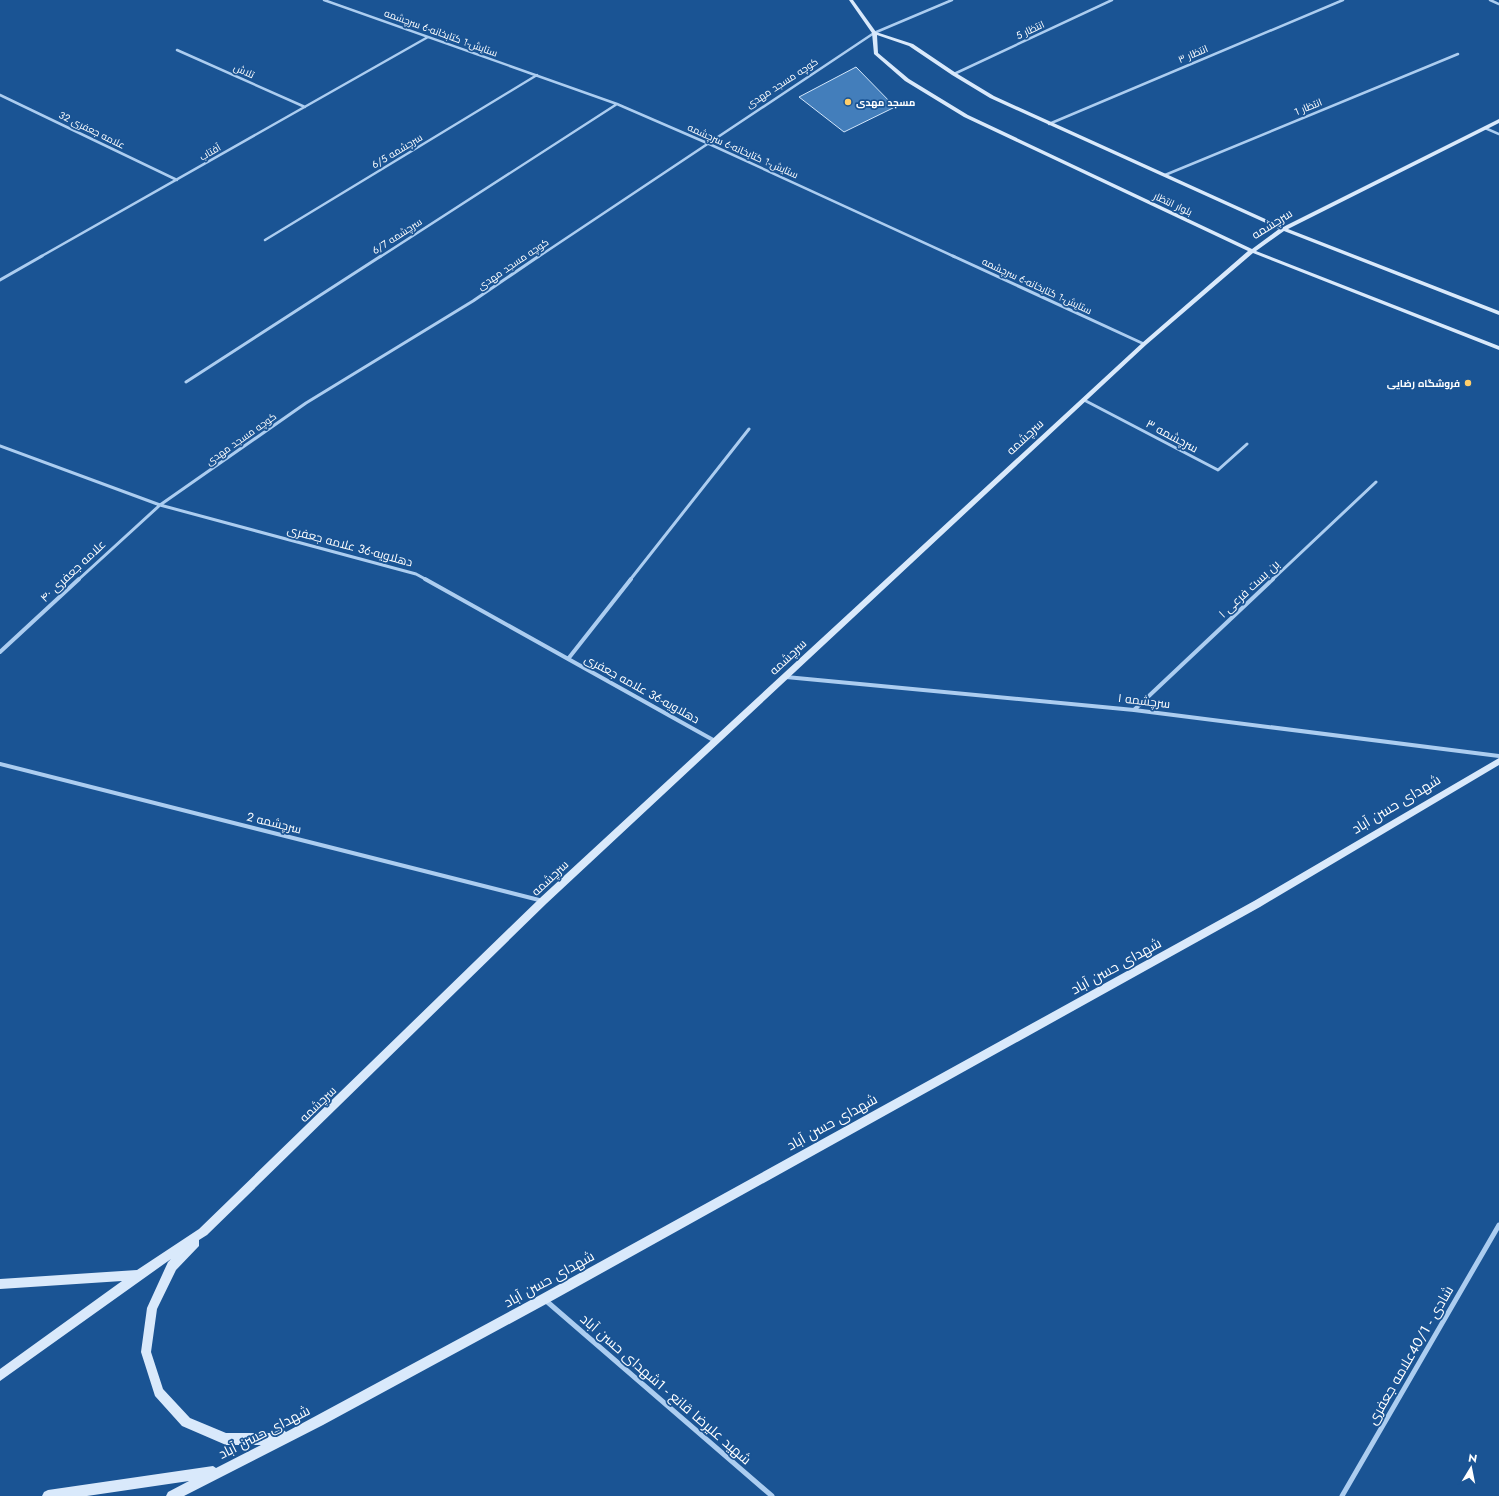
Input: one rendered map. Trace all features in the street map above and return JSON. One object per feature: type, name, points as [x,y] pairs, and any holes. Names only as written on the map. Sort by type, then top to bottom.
[{"type":"street","name":"ستایش-1 کتابخانه-6 سرچشمه","points":[[324,0],[617,104],[707,142],[1144,344]]},
{"type":"street","name":"بلوار انتظار","points":[[851,0],[874,33],[876,53],[907,80],[966,116],[1252,251],[1499,348]]},
{"type":"street","name":"کوچه مسجد مهدی","points":[[160,505],[306,403],[473,301],[707,142],[874,33],[952,0]]},
{"type":"street","name":"انتظار 5","points":[[954,74],[1112,0]]},
{"type":"street","name":"انتظار ۳","points":[[1049,124],[1343,0]]},
{"type":"street","points":[[1490,0],[1499,4]]},
{"type":"street","name":"بلوار انتظار","points":[[874,33],[911,45],[992,97],[1049,124],[1283,228],[1499,313]]},
{"type":"street","name":"آفتاب","points":[[0,280],[428,37]]},
{"type":"street","name":"تلاش","points":[[177,50],[305,107]]},
{"type":"street","name":"انتظار 1","points":[[1165,175],[1458,54]]},
{"type":"street","name":"سرچشمه 6/5","points":[[265,240],[537,76]]},
{"type":"street","name":"علامه جعفری 32","points":[[0,95],[177,180]]},
{"type":"street","name":"سرچشمه 6/7","points":[[186,382],[617,104]]},
{"type":"street","name":"سرچشمه","points":[[0,1376],[140,1275],[203,1232],[543,901],[1144,344],[1252,251],[1283,228],[1499,121]]},
{"type":"street","points":[[1485,128],[1499,134]]},
{"type":"street","name":"سرچشمه ۳","points":[[1084,400],[1218,470],[1247,444]]},
{"type":"street","points":[[568,659],[749,429]]},
{"type":"street","name":"دهلاویه-36 علامه جعفری","points":[[0,446],[160,505],[416,574],[715,741]]},
{"type":"street","name":"بن بست فرعی ۱","points":[[1134,710],[1376,482]]},
{"type":"street","name":"علامه جعفری ۴۰","points":[[0,652],[160,505]]},
{"type":"street","name":"سرچشمه ۱","points":[[785,677],[1134,710],[1499,756]]},
{"type":"street","name":"شهدای حسن آباد","points":[[172,1496],[319,1421],[544,1299],[1257,904],[1499,761]]},
{"type":"street","name":"سرچشمه 2","points":[[0,764],[543,901]]},
{"type":"street","name":"شادی - 40/1علامه جعفری","points":[[1342,1496],[1499,1225]]},
{"type":"street","points":[[203,1232],[172,1266],[152,1308],[146,1352],[158,1392],[186,1422],[226,1439],[272,1439],[319,1421]]},
{"type":"street","points":[[0,1284],[140,1275]]},
{"type":"street","name":"شهید علیرضا قانع - 1شهدای حسن آباد","points":[[544,1299],[772,1496]]},
{"type":"street","points":[[48,1496],[219,1471]]},
{"type":"building","name":"مسجد مهدی","points":[[856,67],[895,107],[844,132],[799,97]]},
{"type":"place","name":"مسجد مهدی","points":[[848,102]]},
{"type":"place","name":"فروشگاه رضایی","points":[[1468,383]]}]
